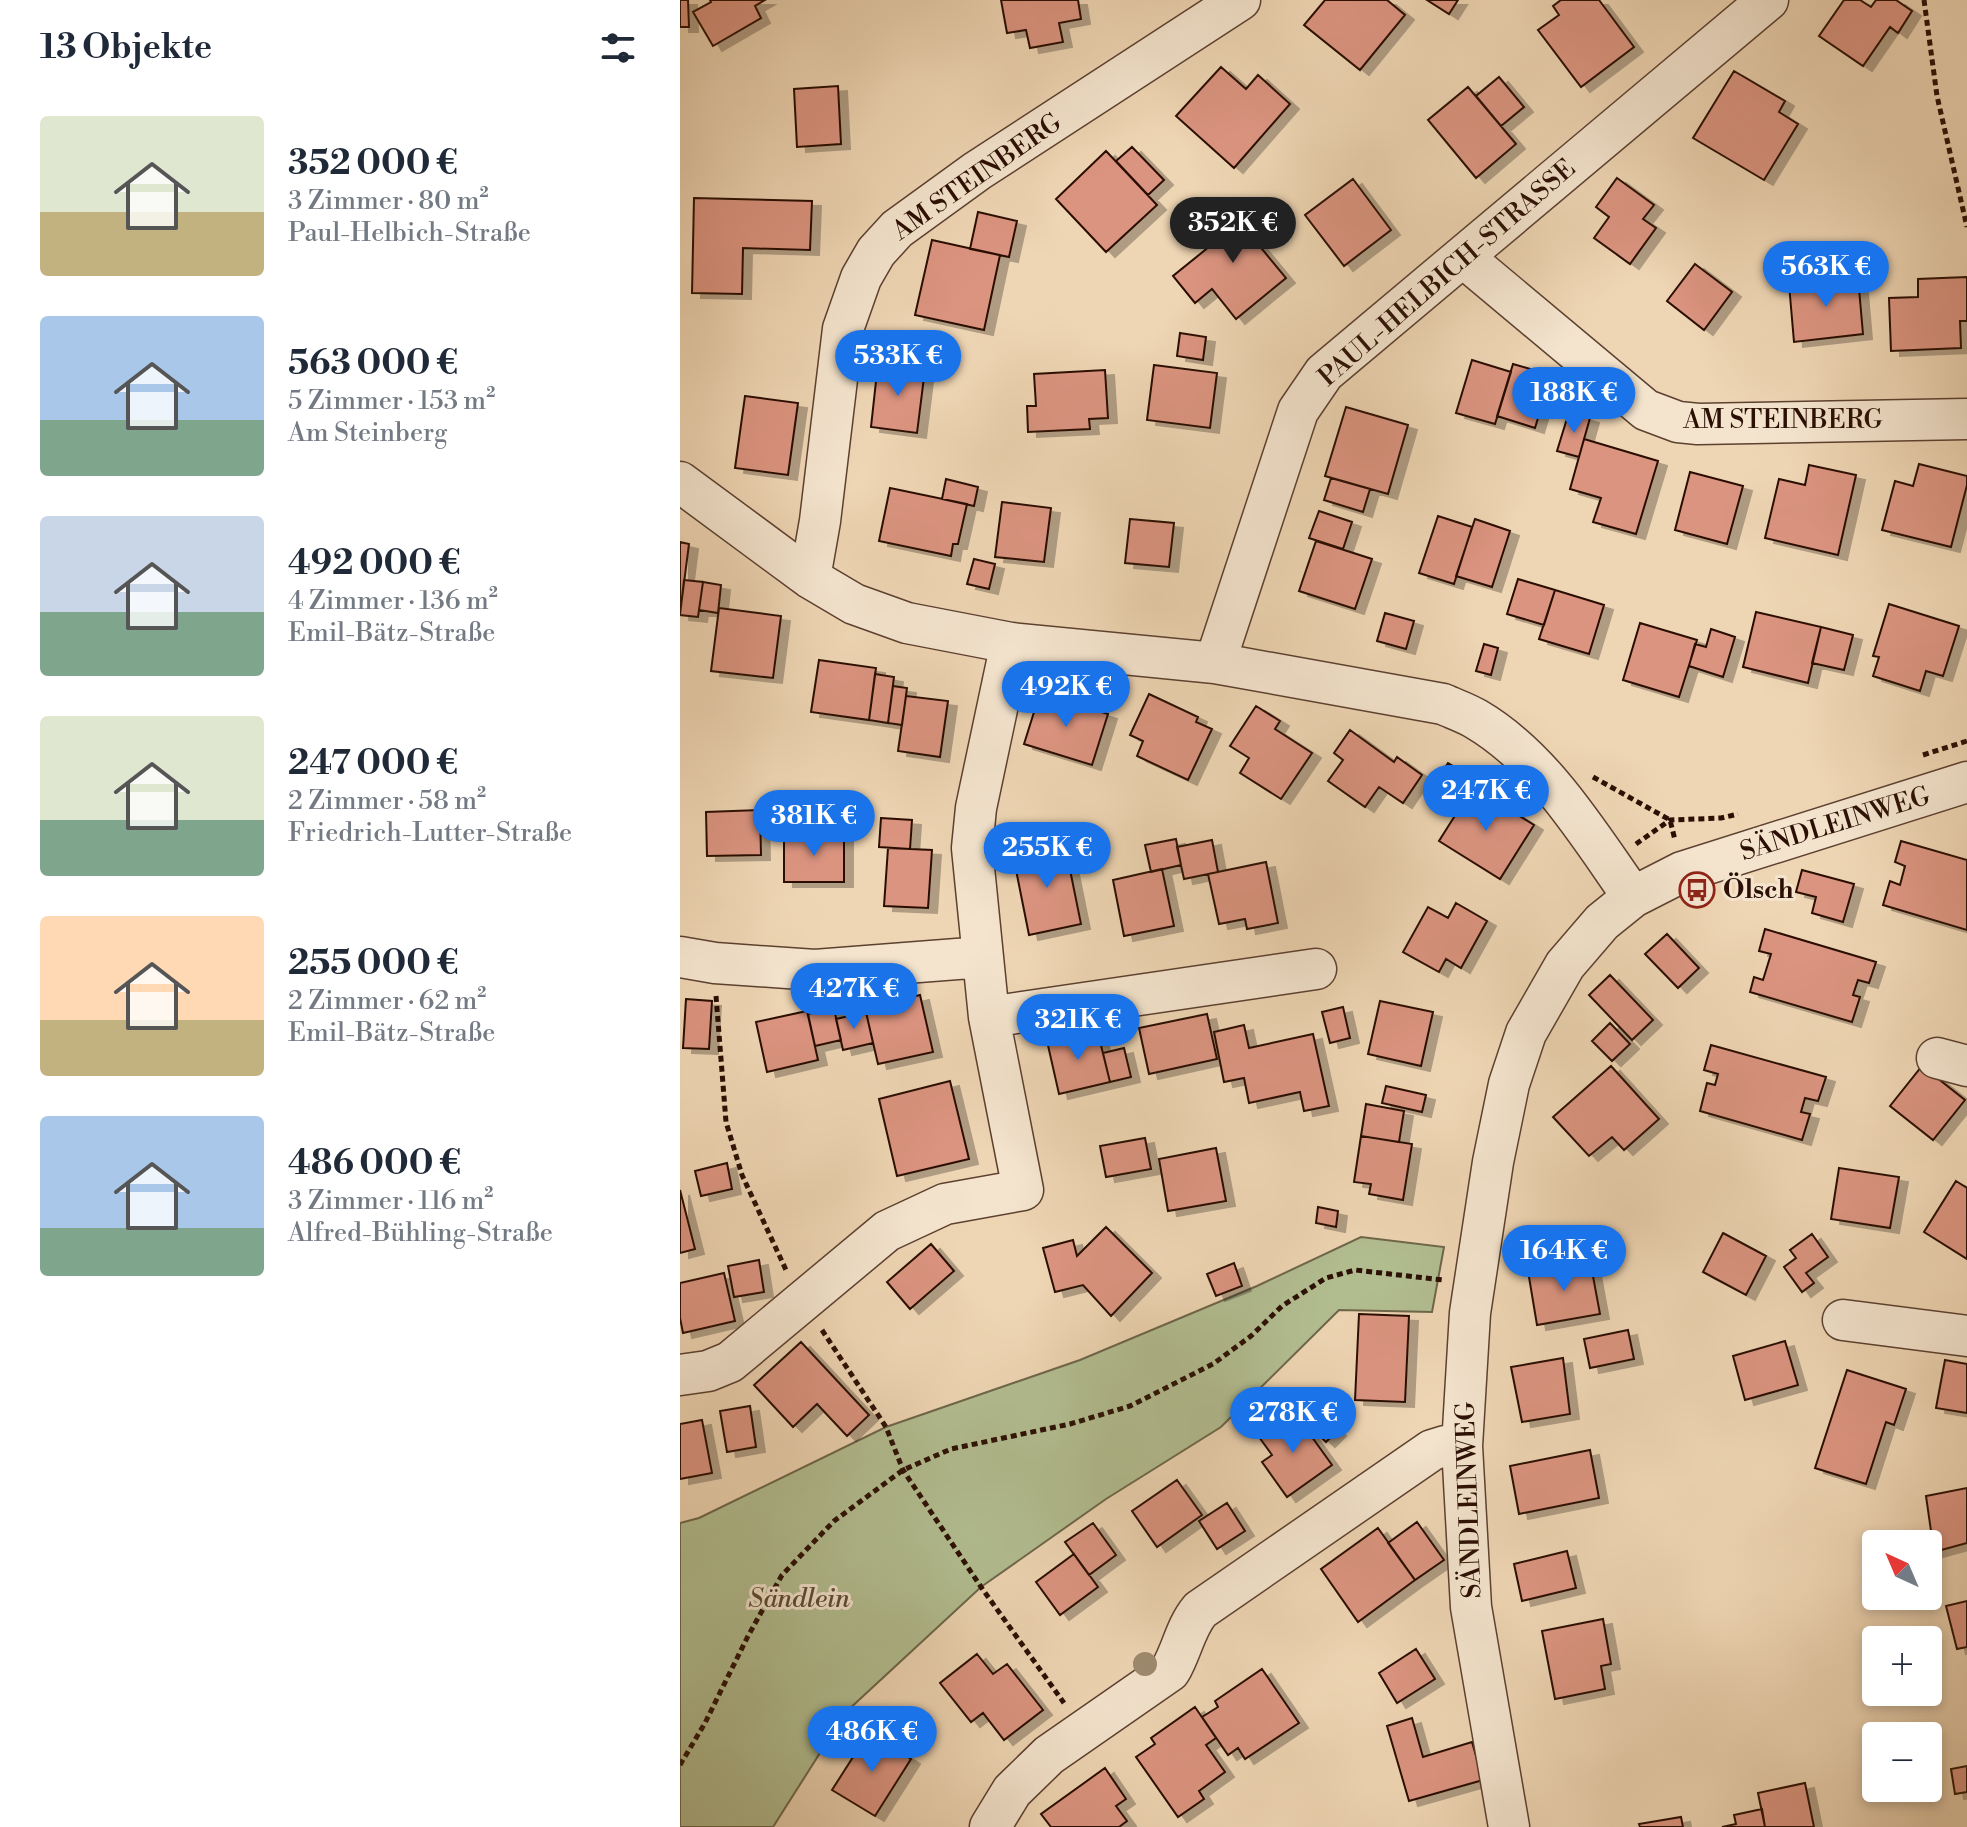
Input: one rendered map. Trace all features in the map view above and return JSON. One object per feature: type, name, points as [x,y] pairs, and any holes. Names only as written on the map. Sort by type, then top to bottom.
[{"type":"street","name":"AM STEINBERG","points":[[810,578],[820,521],[843,329],[861,278],[876,252],[897,229],[977,171],[1240,0]]},
{"type":"street","name":"PAUL-HELBICH-STRASSE","points":[[1215,663],[1298,411],[1324,373],[1768,0]]},
{"type":"street","name":"AM STEINBERG","points":[[1463,257],[1646,410],[1678,422],[1967,419]]},
{"type":"street","points":[[680,482],[810,578],[854,604],[907,623],[1011,643],[1215,663],[1408,695],[1443,704],[1476,718],[1509,742],[1537,770],[1578,820],[1633,897]]},
{"type":"street","points":[[680,1375],[708,1371],[730,1362],[887,1231],[945,1204],[1023,1190],[989,1017],[972,848],[976,808],[1011,643]]},
{"type":"street","name":"SÄNDLEINWEG","points":[[1509,1827],[1471,1607],[1462,1446],[1470,1313],[1493,1162],[1509,1084],[1526,1033],[1565,965],[1602,922],[1633,897],[1682,872],[1967,782]]},
{"type":"street","points":[[698,960],[815,970],[983,957]]},
{"type":"street","points":[[989,1017],[1316,969]]},
{"type":"street","points":[[1843,1320],[1967,1336]]},
{"type":"street","points":[[990,1827],[1012,1791],[1049,1755],[1170,1671],[1191,1621],[1200,1610],[1432,1450],[1462,1446]]},
{"type":"path","points":[[1924,0],[1937,96],[1967,227]]},
{"type":"path","points":[[698,960],[717,1020],[726,1122],[742,1175],[801,1302],[842,1357],[886,1427],[903,1470],[1030,1657],[1086,1730]]},
{"type":"path","points":[[680,1765],[782,1575],[834,1521],[903,1470],[951,1449],[1070,1424],[1130,1406],[1213,1364],[1251,1336],[1282,1306],[1326,1278],[1355,1270],[1475,1284]]},
{"type":"green space","name":"Sändlein","points":[[1361,1237],[1444,1247],[1432,1312],[1339,1310],[1221,1427],[1106,1499],[981,1587],[846,1712],[773,1827],[680,1827],[680,1523],[699,1518],[886,1427],[1080,1360],[1257,1286]]},
{"type":"building","points":[[680,0],[688,0],[689,27],[680,27]]},
{"type":"building","points":[[710,0],[765,0],[755,6],[761,18],[713,46],[693,12]]},
{"type":"building","points":[[1001,0],[1078,0],[1081,19],[1059,23],[1063,42],[1030,48],[1026,30],[1007,33]]},
{"type":"building","points":[[1325,0],[1387,0],[1405,15],[1360,70],[1304,25]]},
{"type":"building","points":[[1427,0],[1458,0],[1449,14]]},
{"type":"building","points":[[1561,0],[1599,0],[1634,47],[1581,87],[1538,30],[1559,15],[1553,6]]},
{"type":"building","points":[[1844,0],[1860,0],[1871,7],[1876,0],[1896,0],[1912,11],[1898,33],[1890,27],[1863,66],[1819,36]]},
{"type":"building","points":[[1221,67],[1246,89],[1258,75],[1290,104],[1234,168],[1176,116]]},
{"type":"building","points":[[1734,71],[1785,101],[1779,112],[1798,124],[1764,180],[1693,138]]},
{"type":"building","points":[[1499,77],[1524,107],[1501,126],[1476,96]]},
{"type":"building","points":[[838,86],[841,144],[797,147],[794,89]]},
{"type":"building","points":[[1468,87],[1516,144],[1476,178],[1428,120]]},
{"type":"building","points":[[1132,147],[1164,180],[1148,195],[1116,161]]},
{"type":"building","points":[[1106,151],[1157,205],[1106,252],[1056,199]]},
{"type":"building","points":[[1617,178],[1654,205],[1643,219],[1656,228],[1630,264],[1594,238],[1609,217],[1596,207]]},
{"type":"building","points":[[1353,179],[1391,230],[1344,266],[1305,215]]},
{"type":"building","points":[[694,198],[812,201],[810,250],[743,248],[742,294],[692,293]]},
{"type":"building","points":[[1241,199],[1269,234],[1257,243],[1286,278],[1236,319],[1212,289],[1195,303],[1173,276],[1231,229],[1221,216]]},
{"type":"building","points":[[978,212],[1017,221],[1009,257],[970,249]]},
{"type":"building","points":[[932,240],[1000,255],[984,330],[915,315]]},
{"type":"building","points":[[1695,264],[1732,292],[1704,330],[1667,301]]},
{"type":"building","points":[[1858,277],[1863,334],[1794,342],[1789,284]]},
{"type":"building","points":[[1967,277],[1967,321],[1960,321],[1961,348],[1891,351],[1889,298],[1918,297],[1918,279]]},
{"type":"building","points":[[1180,333],[1206,337],[1203,360],[1177,356]]},
{"type":"building","points":[[899,340],[925,347],[920,367],[893,360]]},
{"type":"building","points":[[1472,360],[1511,372],[1495,424],[1456,413]]},
{"type":"building","points":[[878,363],[925,369],[917,433],[871,427]]},
{"type":"building","points":[[1513,364],[1551,375],[1535,428],[1497,416]]},
{"type":"building","points":[[1154,365],[1217,373],[1210,428],[1147,420]]},
{"type":"building","points":[[1105,370],[1108,418],[1089,419],[1090,429],[1028,432],[1027,406],[1036,406],[1034,374]]},
{"type":"building","points":[[745,396],[798,403],[788,475],[735,468]]},
{"type":"building","points":[[1346,407],[1408,425],[1388,494],[1325,476]]},
{"type":"building","points":[[1569,412],[1590,418],[1579,457],[1557,451]]},
{"type":"building","points":[[1584,439],[1658,461],[1636,534],[1593,522],[1601,498],[1570,489]]},
{"type":"building","points":[[1919,464],[1967,476],[1951,547],[1882,530],[1895,481],[1913,486]]},
{"type":"building","points":[[1809,465],[1856,475],[1838,555],[1765,538],[1779,479],[1805,485]]},
{"type":"building","points":[[1690,472],[1743,486],[1727,544],[1675,530]]},
{"type":"building","points":[[1331,478],[1370,489],[1363,512],[1324,500]]},
{"type":"building","points":[[946,479],[978,487],[974,506],[942,499]]},
{"type":"building","points":[[890,488],[967,504],[958,544],[953,544],[951,556],[879,541]]},
{"type":"building","points":[[1002,502],[1051,508],[1044,562],[995,557]]},
{"type":"building","points":[[1319,511],[1352,522],[1343,549],[1309,538]]},
{"type":"building","points":[[1438,516],[1472,527],[1454,584],[1419,573]]},
{"type":"building","points":[[1130,519],[1174,523],[1169,567],[1125,563]]},
{"type":"building","points":[[1475,519],[1510,531],[1492,587],[1456,576]]},
{"type":"building","points":[[1316,541],[1372,559],[1355,609],[1299,591]]},
{"type":"building","points":[[680,542],[689,544],[680,614]]},
{"type":"building","points":[[974,559],[995,564],[989,589],[967,584]]},
{"type":"building","points":[[1518,579],[1555,590],[1544,625],[1507,614]]},
{"type":"building","points":[[684,580],[703,582],[698,617],[680,615]]},
{"type":"building","points":[[703,582],[721,585],[718,613],[699,610]]},
{"type":"building","points":[[1555,590],[1604,605],[1589,654],[1539,639]]},
{"type":"building","points":[[1889,604],[1959,626],[1943,676],[1926,671],[1920,691],[1873,676],[1879,657],[1873,656]]},
{"type":"building","points":[[719,608],[781,616],[773,678],[711,671]]},
{"type":"building","points":[[1756,612],[1821,627],[1808,683],[1743,667]]},
{"type":"building","points":[[1385,613],[1414,621],[1406,649],[1377,641]]},
{"type":"building","points":[[1640,623],[1697,640],[1679,697],[1623,680]]},
{"type":"building","points":[[1821,627],[1853,635],[1844,670],[1812,663]]},
{"type":"building","points":[[1711,629],[1735,637],[1723,677],[1689,666],[1695,644],[1706,647]]},
{"type":"building","points":[[1484,644],[1498,648],[1491,675],[1476,671]]},
{"type":"building","points":[[819,660],[876,668],[869,720],[811,712]]},
{"type":"building","points":[[875,674],[894,677],[888,723],[869,720]]},
{"type":"building","points":[[893,686],[907,688],[902,725],[888,723]]},
{"type":"building","points":[[1040,693],[1108,714],[1092,765],[1024,744]]},
{"type":"building","points":[[1149,694],[1198,717],[1196,722],[1212,729],[1188,780],[1137,756],[1143,741],[1130,735]]},
{"type":"building","points":[[906,696],[948,701],[940,757],[898,751]]},
{"type":"building","points":[[1256,706],[1280,721],[1275,729],[1312,753],[1281,799],[1240,773],[1249,758],[1230,746]]},
{"type":"building","points":[[1350,730],[1394,762],[1397,757],[1422,775],[1403,803],[1379,787],[1365,807],[1328,781],[1343,760],[1334,753]]},
{"type":"building","points":[[1448,763],[1473,778],[1458,802],[1433,786]]},
{"type":"building","points":[[1473,787],[1534,825],[1500,879],[1439,841]]},
{"type":"building","points":[[760,810],[761,855],[707,856],[706,812]]},
{"type":"building","points":[[881,818],[912,820],[910,849],[879,847]]},
{"type":"building","points":[[784,833],[844,833],[844,882],[784,882]]},
{"type":"building","points":[[1176,839],[1181,865],[1151,872],[1145,845]]},
{"type":"building","points":[[1212,840],[1218,872],[1184,879],[1177,847]]},
{"type":"building","points":[[1901,841],[1967,860],[1967,930],[1883,905],[1890,881],[1900,885],[1905,866],[1895,862]]},
{"type":"building","points":[[1065,845],[1081,924],[1029,935],[1013,855]]},
{"type":"building","points":[[888,848],[932,850],[928,908],[884,906]]},
{"type":"building","points":[[1266,862],[1278,923],[1247,929],[1245,919],[1219,924],[1208,874]]},
{"type":"building","points":[[1162,869],[1174,926],[1124,936],[1113,880]]},
{"type":"building","points":[[1802,870],[1854,884],[1843,922],[1812,913],[1816,897],[1796,892]]},
{"type":"building","points":[[1456,903],[1487,921],[1461,968],[1446,959],[1439,972],[1403,952],[1428,907],[1448,918]]},
{"type":"building","points":[[1765,929],[1876,962],[1869,983],[1858,980],[1853,995],[1860,997],[1852,1022],[1750,992],[1754,977],[1763,980],[1771,954],[1759,951]]},
{"type":"building","points":[[1667,934],[1699,968],[1678,988],[1645,954]]},
{"type":"building","points":[[1610,975],[1653,1020],[1632,1040],[1589,995]]},
{"type":"building","points":[[920,995],[933,1052],[878,1064],[865,1008]]},
{"type":"building","points":[[686,999],[712,1001],[709,1049],[683,1048]]},
{"type":"building","points":[[1380,1001],[1433,1012],[1421,1066],[1368,1054]]},
{"type":"building","points":[[1343,1007],[1350,1038],[1330,1043],[1322,1012]]},
{"type":"building","points":[[834,1009],[841,1040],[815,1046],[808,1014]]},
{"type":"building","points":[[807,1011],[818,1060],[767,1072],[756,1022]]},
{"type":"building","points":[[866,1012],[873,1043],[843,1050],[836,1019]]},
{"type":"building","points":[[1207,1014],[1217,1059],[1149,1074],[1139,1028]]},
{"type":"building","points":[[1610,1023],[1630,1044],[1612,1061],[1592,1041]]},
{"type":"building","points":[[1244,1025],[1249,1048],[1313,1034],[1329,1106],[1304,1111],[1300,1092],[1249,1103],[1244,1078],[1224,1082],[1214,1032]]},
{"type":"building","points":[[1097,1029],[1110,1082],[1059,1094],[1047,1041]]},
{"type":"building","points":[[1711,1045],[1826,1077],[1818,1101],[1805,1098],[1801,1112],[1810,1114],[1802,1140],[1700,1111],[1707,1083],[1715,1085],[1718,1074],[1704,1070]]},
{"type":"building","points":[[1124,1048],[1131,1077],[1110,1082],[1103,1053]]},
{"type":"building","points":[[1611,1066],[1659,1119],[1624,1150],[1612,1137],[1589,1156],[1553,1117]]},
{"type":"building","points":[[1922,1066],[1965,1100],[1933,1140],[1890,1106]]},
{"type":"building","points":[[950,1081],[969,1159],[897,1176],[879,1099]]},
{"type":"building","points":[[1386,1086],[1426,1095],[1422,1112],[1382,1103]]},
{"type":"building","points":[[1366,1104],[1404,1111],[1399,1142],[1361,1136]]},
{"type":"building","points":[[1361,1136],[1412,1144],[1403,1200],[1369,1194],[1371,1184],[1354,1182]]},
{"type":"building","points":[[1145,1138],[1151,1169],[1106,1177],[1100,1146]]},
{"type":"building","points":[[1216,1148],[1226,1201],[1168,1211],[1159,1159]]},
{"type":"building","points":[[727,1163],[732,1189],[701,1196],[695,1171]]},
{"type":"building","points":[[1839,1168],[1899,1177],[1890,1228],[1831,1219]]},
{"type":"building","points":[[1956,1181],[1967,1188],[1967,1259],[1924,1232]]},
{"type":"building","points":[[680,1190],[695,1249],[680,1253]]},
{"type":"building","points":[[1318,1207],[1338,1211],[1336,1227],[1316,1223]]},
{"type":"building","points":[[1106,1227],[1152,1273],[1111,1316],[1083,1285],[1055,1292],[1043,1248],[1073,1240],[1077,1256]]},
{"type":"building","points":[[1723,1233],[1766,1256],[1746,1295],[1703,1272]]},
{"type":"building","points":[[1812,1234],[1828,1257],[1806,1273],[1814,1283],[1802,1292],[1784,1267],[1796,1258],[1790,1250]]},
{"type":"building","points":[[1551,1235],[1557,1266],[1528,1271],[1522,1241]]},
{"type":"building","points":[[931,1244],[954,1271],[910,1309],[887,1282]]},
{"type":"building","points":[[759,1260],[764,1292],[734,1297],[728,1266]]},
{"type":"building","points":[[1590,1260],[1600,1314],[1537,1325],[1528,1271]]},
{"type":"building","points":[[1234,1263],[1242,1286],[1216,1296],[1207,1274]]},
{"type":"building","points":[[724,1273],[735,1321],[683,1333],[680,1283]]},
{"type":"building","points":[[1359,1314],[1409,1316],[1405,1402],[1355,1400]]},
{"type":"building","points":[[1628,1330],[1634,1359],[1590,1368],[1584,1339]]},
{"type":"building","points":[[1785,1341],[1798,1385],[1745,1400],[1733,1356]]},
{"type":"building","points":[[801,1342],[869,1415],[847,1436],[817,1404],[793,1427],[754,1385]]},
{"type":"building","points":[[1563,1358],[1570,1414],[1522,1422],[1511,1367]]},
{"type":"building","points":[[1945,1360],[1967,1364],[1967,1413],[1936,1408]]},
{"type":"building","points":[[1847,1370],[1906,1389],[1894,1425],[1886,1422],[1866,1484],[1815,1468]]},
{"type":"building","points":[[750,1406],[756,1447],[727,1452],[720,1411]]},
{"type":"building","points":[[1315,1411],[1337,1431],[1326,1442],[1305,1422]]},
{"type":"building","points":[[1294,1412],[1332,1465],[1287,1497],[1262,1462],[1272,1455],[1259,1437]]},
{"type":"building","points":[[702,1420],[712,1473],[680,1479],[680,1424]]},
{"type":"building","points":[[1590,1450],[1599,1498],[1519,1514],[1510,1466]]},
{"type":"building","points":[[1177,1480],[1202,1515],[1157,1547],[1132,1511]]},
{"type":"building","points":[[1967,1488],[1967,1543],[1942,1550],[1942,1530],[1931,1530],[1926,1496]]},
{"type":"building","points":[[1227,1503],[1245,1531],[1217,1549],[1199,1521]]},
{"type":"building","points":[[1417,1522],[1444,1560],[1415,1580],[1388,1543]]},
{"type":"building","points":[[1093,1523],[1116,1555],[1089,1575],[1065,1542]]},
{"type":"building","points":[[1378,1528],[1415,1580],[1358,1622],[1321,1569]]},
{"type":"building","points":[[1567,1551],[1576,1588],[1522,1601],[1514,1564]]},
{"type":"building","points":[[1074,1554],[1098,1587],[1060,1615],[1036,1582]]},
{"type":"building","points":[[1967,1601],[1967,1647],[1957,1649],[1946,1606]]},
{"type":"building","points":[[1603,1619],[1611,1664],[1601,1666],[1605,1689],[1555,1699],[1542,1631]]},
{"type":"building","points":[[1416,1649],[1435,1679],[1397,1703],[1379,1673]]},
{"type":"building","points":[[977,1654],[993,1674],[1007,1664],[1043,1710],[1004,1740],[983,1713],[971,1722],[940,1683]]},
{"type":"building","points":[[1262,1669],[1299,1723],[1245,1759],[1238,1748],[1228,1755],[1202,1717],[1218,1707],[1215,1701]]},
{"type":"building","points":[[1195,1707],[1216,1738],[1206,1745],[1225,1772],[1199,1791],[1204,1799],[1178,1817],[1136,1757],[1155,1744],[1151,1738]]},
{"type":"building","points":[[876,1711],[906,1730],[895,1748],[864,1730]]},
{"type":"building","points":[[1412,1718],[1423,1757],[1472,1742],[1483,1780],[1409,1801],[1387,1726]]},
{"type":"building","points":[[869,1732],[911,1759],[875,1816],[832,1790]]},
{"type":"building","points":[[1967,1766],[1967,1792],[1955,1794],[1951,1769]]},
{"type":"building","points":[[1105,1768],[1126,1799],[1116,1806],[1127,1821],[1119,1827],[1051,1827],[1041,1814]]},
{"type":"building","points":[[1805,1783],[1814,1827],[1765,1827],[1758,1793]]},
{"type":"building","points":[[1762,1809],[1765,1827],[1722,1827],[1736,1824],[1734,1815]]},
{"type":"building","points":[[1681,1817],[1683,1827],[1640,1827],[1639,1824]]},
{"type":"place","name":"Ölsch","points":[[1697,890]]}]
